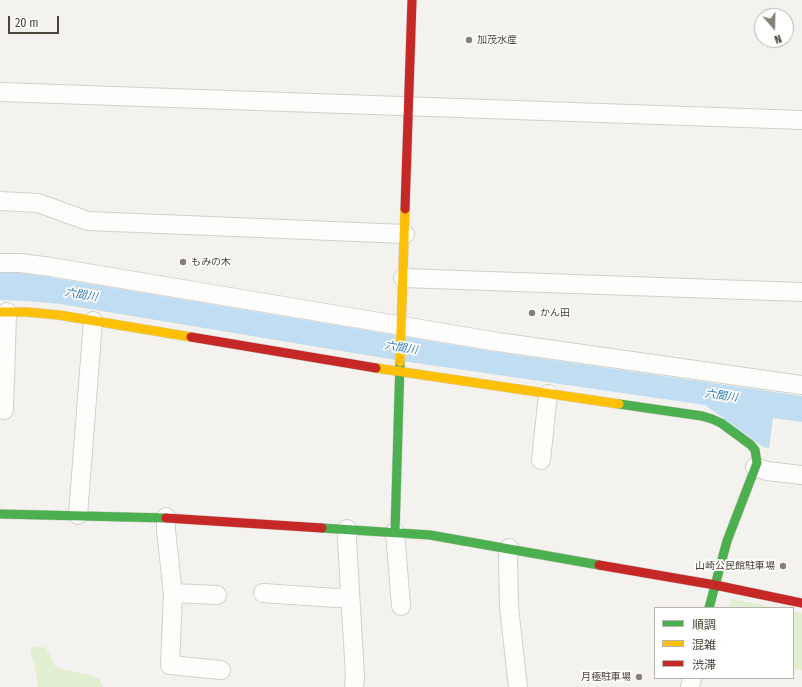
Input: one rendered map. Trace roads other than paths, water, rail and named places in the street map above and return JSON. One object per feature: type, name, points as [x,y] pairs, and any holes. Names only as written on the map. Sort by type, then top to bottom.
[{"type":"street","points":[[401,606],[395,532],[412,0]]},
{"type":"street","points":[[0,92],[802,120]]},
{"type":"street","points":[[0,201],[38,203],[88,221],[405,234]]},
{"type":"street","points":[[0,263],[20,263],[50,267],[402,328],[802,385]]},
{"type":"street","points":[[403,278],[802,292]]},
{"type":"street","points":[[4,410],[3,312],[59,315],[400,368],[548,394],[702,416],[721,423],[751,445],[755,450],[757,457],[755,467],[727,541],[709,607]]},
{"type":"street","points":[[78,515],[93,321]]},
{"type":"street","points":[[541,460],[548,394]]},
{"type":"street","points":[[755,467],[767,471],[802,475]]},
{"type":"street","points":[[0,514],[166,518],[430,535],[715,585],[802,603]]},
{"type":"street","points":[[166,518],[173,593],[170,665],[221,670]]},
{"type":"street","points":[[347,529],[346,541],[355,675],[354,687]]},
{"type":"street","points":[[509,548],[510,607],[518,687]]},
{"type":"street","points":[[173,593],[217,596]]},
{"type":"street","points":[[263,593],[336,598],[350,597]]},
{"type":"water","name":"六間川","points":[[0,273],[19,273],[49,277],[496,352],[802,396],[802,422],[773,418],[769,448],[763,447],[705,405],[402,361],[60,304],[0,300]]},
{"type":"place","name":"加茂水産","points":[[469,40]]},
{"type":"place","name":"もみの木","points":[[183,262]]},
{"type":"place","name":"かん田","points":[[532,313]]},
{"type":"place","name":"山崎公民館駐車場","points":[[783,566]]},
{"type":"place","name":"月極駐車場","points":[[639,677]]}]
